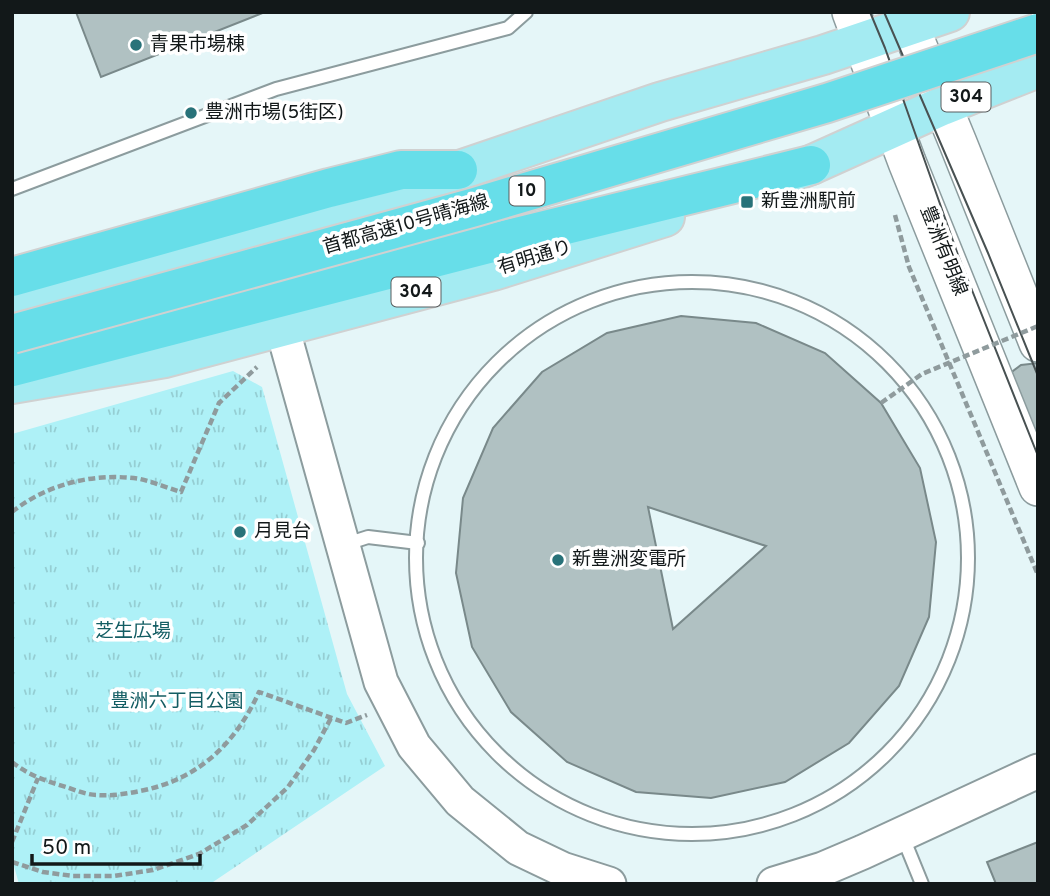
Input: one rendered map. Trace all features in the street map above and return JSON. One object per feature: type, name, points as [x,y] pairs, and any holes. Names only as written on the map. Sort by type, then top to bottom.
[{"type":"highway","name":"首都高速10号晴海線","points":[[12,312],[468,184],[793,88],[1028,12]]},
{"type":"highway","name":"首都高速10号晴海線","points":[[12,334],[488,203],[827,103],[1038,33]]},
{"type":"highway","name":"10","points":[[12,367],[488,244],[811,165]]},
{"type":"highway","points":[[12,277],[401,170],[458,170]]},
{"type":"main road","points":[[12,297],[407,188],[660,102],[823,55],[857,27],[950,12]]},
{"type":"main road","points":[[906,19],[1038,344]]},
{"type":"main road","name":"豊洲有明線","points":[[857,27],[912,175],[1038,487]]},
{"type":"main road","name":"有明通り","points":[[12,384],[165,358],[493,271],[657,220],[811,165],[942,106],[1038,68]]},
{"type":"street","points":[[282,327],[381,682],[414,746],[460,801],[518,848],[559,876],[609,884]]},
{"type":"street","points":[[774,884],[823,869],[1038,771]]},
{"type":"lane","points":[[12,188],[276,89],[508,28],[526,12]]},
{"type":"lane","points":[[705,282],[757,290],[807,306],[854,335],[884,359],[935,426],[950,459],[964,514],[968,555],[961,619],[944,670],[918,716],[880,760],[848,786],[799,813],[758,827],[724,833],[674,834],[612,823],[568,805],[534,785],[487,743],[460,707],[442,674],[427,634],[419,595],[418,543],[428,481],[436,457],[468,398],[505,356],[539,329],[590,302],[635,288],[705,282]]},
{"type":"lane","points":[[343,545],[368,537],[418,543]]},
{"type":"lane","points":[[902,834],[922,884]]},
{"type":"path","points":[[893,208],[909,267],[1038,575]]},
{"type":"path","points":[[881,403],[922,374],[1038,326]]},
{"type":"path","points":[[12,512],[49,490],[79,481],[108,477],[141,479],[181,492],[219,403],[257,367]]},
{"type":"path","points":[[12,762],[37,778],[95,796],[125,794],[161,787],[192,772],[232,737],[250,713],[259,692],[346,723],[367,715]]},
{"type":"path","points":[[12,862],[43,872],[73,876],[114,876],[153,870],[199,854],[247,825],[288,787],[314,750],[331,718]]},
{"type":"path","points":[[12,842],[37,778]]},
{"type":"green space","name":"豊洲六丁目公園","points":[[233,371],[262,387],[347,694],[385,766],[210,884],[19,884],[12,859],[12,434]]},
{"type":"building","name":"青果市場棟","points":[[76,12],[265,12],[101,77]]},
{"type":"building","name":"新豊洲変電所","points":[[681,316],[756,323],[825,353],[881,403],[920,468],[936,542],[929,617],[899,686],[849,743],[785,782],[711,798],[636,792],[567,762],[511,712],[472,647],[456,573],[463,498],[493,428],[542,372],[607,333]],"holes":[[[648,507],[766,546],[673,629]]]},
{"type":"building","points":[[1038,363],[1038,486],[1009,374],[1021,365]]},
{"type":"building","points":[[1038,842],[1038,884],[996,884],[987,862]]},
{"type":"tram line","points":[[870,12],[958,255],[1038,456]]},
{"type":"tram line","points":[[884,12],[1038,376]]},
{"type":"place","name":"青果市場棟","points":[[136,45]]},
{"type":"place","name":"豊洲市場(5街区)","points":[[191,113]]},
{"type":"place","name":"新豊洲駅前","points":[[747,202]]},
{"type":"place","name":"月見台","points":[[240,532]]},
{"type":"place","name":"新豊洲変電所","points":[[558,560]]},
{"type":"park label","name":"芝生広場","points":[[133,632]]}]
